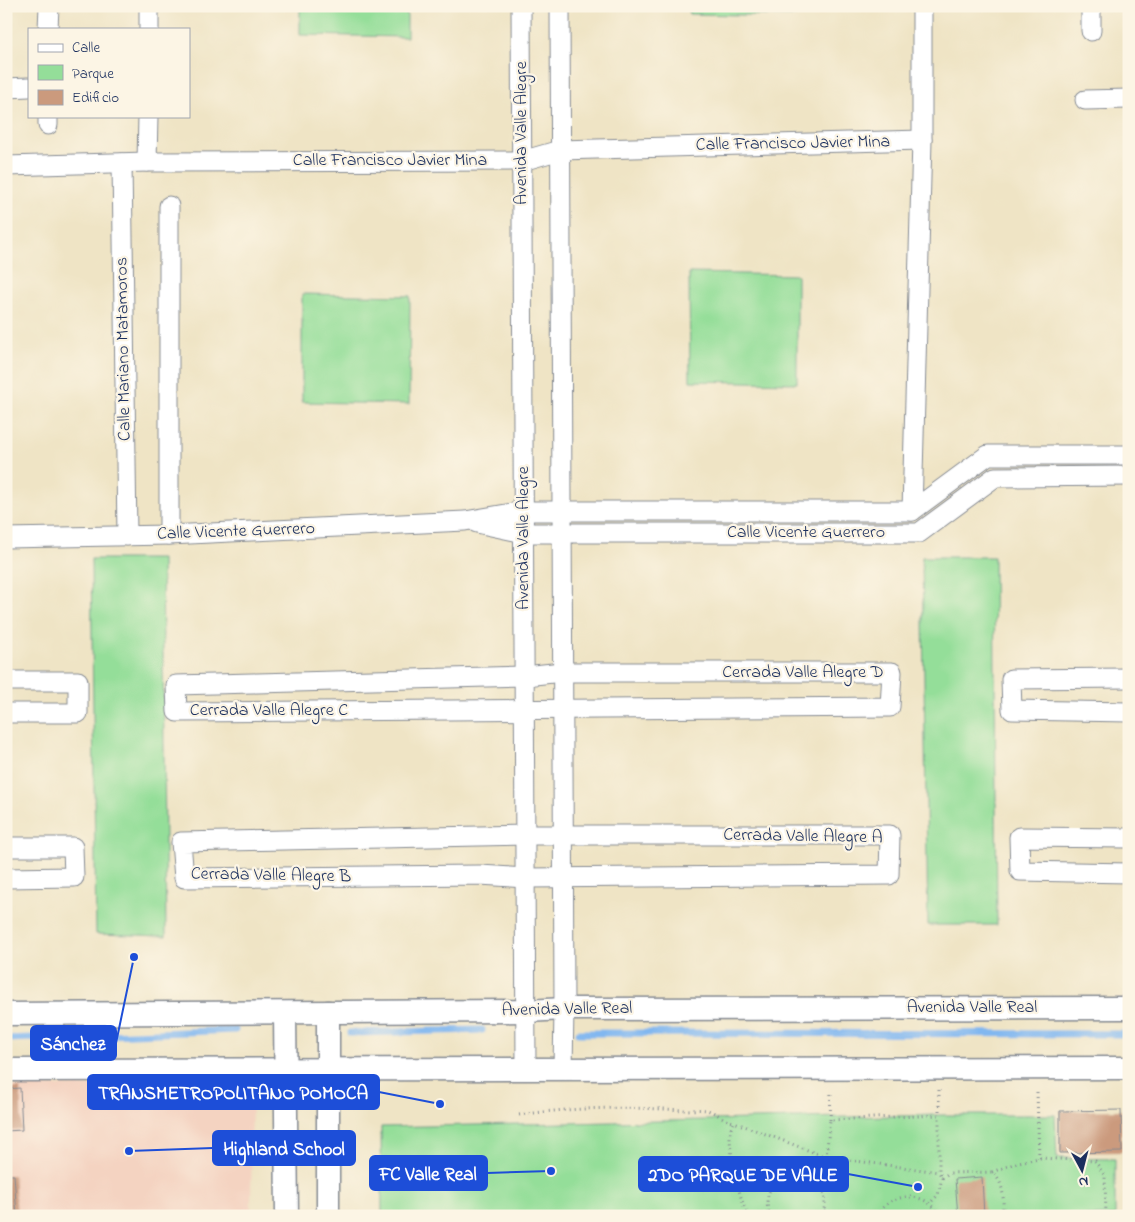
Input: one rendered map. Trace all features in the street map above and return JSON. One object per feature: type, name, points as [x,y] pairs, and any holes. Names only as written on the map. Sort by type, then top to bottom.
[{"type":"street","points":[[48,28],[49,6]]},
{"type":"street","points":[[149,28],[150,6]]},
{"type":"street","name":"Avenida Valle Alegre","points":[[521,6],[526,1070]]},
{"type":"street","name":"Avenida Valle Alegre","points":[[560,6],[563,1070]]},
{"type":"street","points":[[912,512],[922,140],[922,6]]},
{"type":"street","points":[[1091,6],[1091,31]]},
{"type":"street","points":[[6,88],[28,87]]},
{"type":"street","points":[[1086,100],[1129,99]]},
{"type":"street","points":[[147,162],[148,118]]},
{"type":"street","name":"Calle Francisco Javier Mina","points":[[6,166],[147,162],[522,160],[560,150],[922,140]]},
{"type":"street","name":"Calle Mariano Matamoros","points":[[122,163],[127,536]]},
{"type":"street","points":[[168,535],[169,206]]},
{"type":"street","points":[[912,512],[988,456],[1129,455]]},
{"type":"street","name":"Calle Vicente Guerrero","points":[[465,521],[524,532],[919,533],[995,477],[1129,476]]},
{"type":"street","name":"Calle Vicente Guerrero","points":[[6,538],[168,535],[465,521],[524,511],[912,512]]},
{"type":"street","name":"Cerrada Valle Alegre C","points":[[562,672],[525,676],[176,685],[177,712],[562,709]]},
{"type":"street","name":"Cerrada Valle Alegre D","points":[[562,672],[892,672],[890,707],[562,709]]},
{"type":"street","points":[[1129,678],[1011,679],[1012,710],[1129,712]]},
{"type":"street","points":[[6,681],[78,681],[78,713],[6,713]]},
{"type":"street","name":"Cerrada Valle Alegre B","points":[[562,836],[526,835],[181,842],[184,878],[480,875],[526,878],[562,877]]},
{"type":"street","name":"Cerrada Valle Alegre A","points":[[562,836],[890,835],[889,876],[562,877]]},
{"type":"street","points":[[1129,838],[1019,837],[1020,871],[1129,873]]},
{"type":"street","points":[[6,847],[73,847],[74,877],[6,878]]},
{"type":"street","name":"Avenida Valle Real","points":[[6,1014],[527,1011],[564,1009],[1129,1008]]},
{"type":"street","points":[[328,1012],[328,1216]]},
{"type":"street","points":[[285,1013],[287,1216]]},
{"type":"street","points":[[6,1070],[1129,1068]]},
{"type":"path","points":[[1036,1068],[1040,1158]]},
{"type":"path","points":[[814,1179],[826,1158],[830,1120],[831,1069]]},
{"type":"path","points":[[519,1115],[552,1110],[663,1108],[706,1110],[718,1114],[724,1120],[734,1122],[826,1158],[939,1172]]},
{"type":"path","points":[[830,1120],[940,1115],[939,1172],[942,1178],[938,1196],[930,1203]]},
{"type":"path","points":[[734,1122],[730,1130],[733,1163],[743,1207],[748,1216]]},
{"type":"path","points":[[942,1178],[949,1173],[992,1172],[1019,1162],[1040,1158],[1095,1161],[1105,1176],[1106,1216]]},
{"type":"path","points":[[992,1172],[999,1180],[1004,1196],[1002,1216]]},
{"type":"path","points":[[771,1216],[768,1212],[768,1193],[779,1178],[796,1173],[814,1179],[822,1188],[825,1199],[824,1211],[821,1216]]},
{"type":"path","points":[[877,1216],[881,1208],[896,1198],[914,1196],[930,1203],[940,1216]]},
{"type":"path","points":[[824,1211],[842,1216]]},
{"type":"path","points":[[758,1216],[768,1212]]},
{"type":"shaded area","points":[[252,1085],[251,1216],[6,1216],[6,1086]]},
{"type":"green space","points":[[300,6],[407,6],[407,37],[300,35]]},
{"type":"green space","points":[[689,6],[796,6],[796,16],[689,14]]},
{"type":"green space","points":[[689,273],[797,275],[797,383],[690,381]]},
{"type":"green space","points":[[302,294],[410,296],[409,404],[302,402]]},
{"type":"green space","points":[[922,557],[994,557],[997,925],[928,925]]},
{"type":"green space","points":[[91,559],[162,559],[166,936],[96,934]]},
{"type":"green space","points":[[939,1115],[1055,1115],[1057,1158],[1115,1159],[1115,1216],[382,1216],[381,1127]]},
{"type":"building","points":[[20,1088],[22,1130],[6,1131],[6,1089]]},
{"type":"building","points":[[1121,1110],[1122,1152],[1060,1153],[1060,1111]]},
{"type":"building","points":[[6,1175],[14,1175],[17,1216],[6,1216]]},
{"type":"building","points":[[982,1177],[984,1216],[958,1216],[955,1179]]},
{"type":"waterway","points":[[6,1039],[235,1030]]},
{"type":"waterway","points":[[350,1033],[482,1030]]},
{"type":"waterway","points":[[579,1033],[1129,1034]]},
{"type":"place","name":"Sánchez","points":[[134,957]]},
{"type":"place","name":"TRANSMETROPOLITANO POMOCA","points":[[440,1104]]},
{"type":"place","name":"Highland School","points":[[129,1151]]},
{"type":"place","name":"FC Valle Real","points":[[551,1171]]},
{"type":"place","name":"2DO PARQUE DE VALLE","points":[[918,1187]]}]
